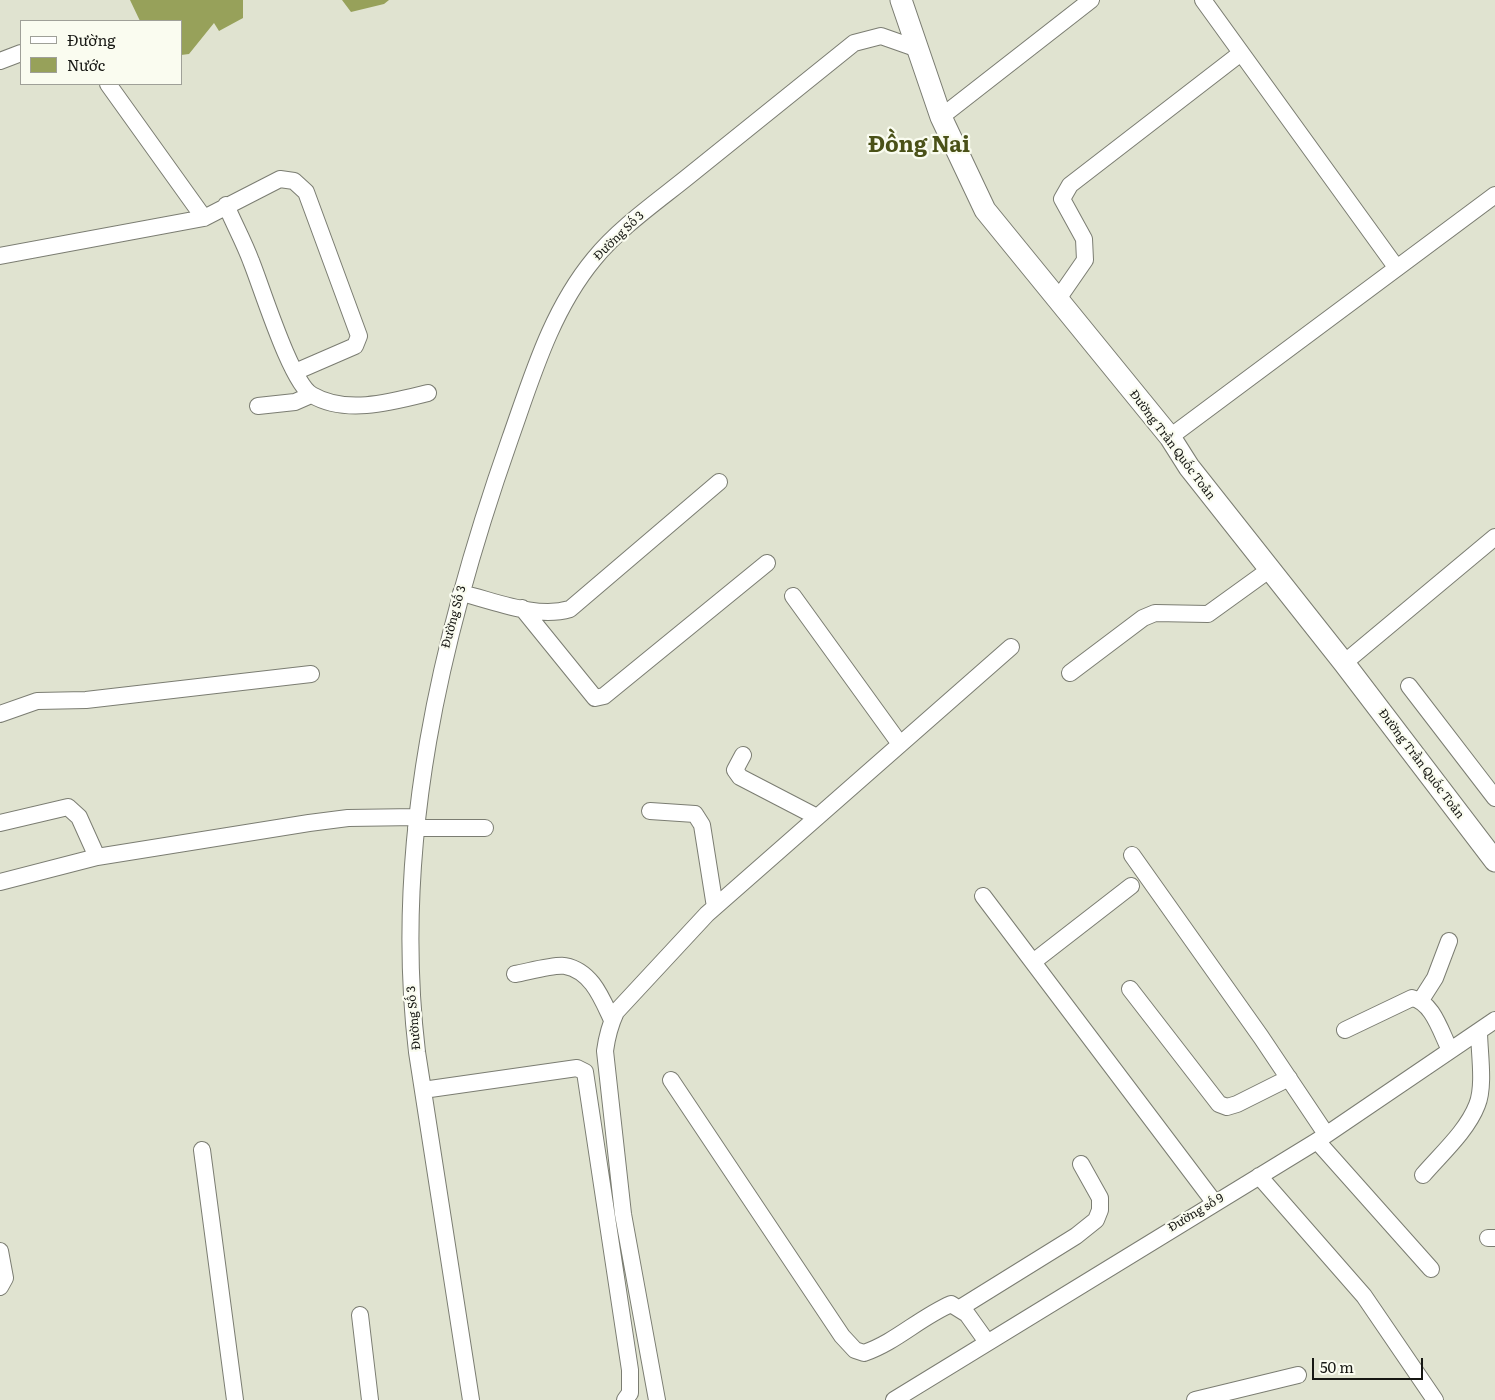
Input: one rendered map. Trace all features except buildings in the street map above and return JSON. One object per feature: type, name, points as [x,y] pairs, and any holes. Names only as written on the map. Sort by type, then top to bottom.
[{"type":"main road","name":"Đường Trần Quốc Toản","points":[[901,0],[941,117],[985,210],[1170,437],[1189,467],[1344,663],[1495,861]]},
{"type":"street","points":[[941,117],[1091,0]]},
{"type":"street","points":[[1203,0],[1396,267]]},
{"type":"street","name":"Đường Số 3","points":[[471,1400],[412,1008],[409,913],[417,822],[444,657],[487,506],[543,347],[567,298],[594,259],[632,222],[854,43],[881,36],[918,49]]},
{"type":"street","points":[[0,61],[20,52]]},
{"type":"street","points":[[1058,300],[1085,260],[1084,239],[1062,199],[1070,185],[1241,53]]},
{"type":"street","points":[[109,85],[204,218]]},
{"type":"street","points":[[0,256],[204,218],[226,205],[280,179],[294,180],[306,192],[359,336],[356,346],[295,372]]},
{"type":"street","points":[[1170,437],[1495,195]]},
{"type":"street","points":[[226,205],[251,261],[295,372],[311,395],[339,406],[397,401],[428,393]]},
{"type":"street","points":[[258,406],[295,402],[311,395]]},
{"type":"street","points":[[461,593],[522,608],[556,613],[570,609],[719,482]]},
{"type":"street","points":[[1344,663],[1495,537]]},
{"type":"street","points":[[522,608],[595,698],[604,696],[768,563]]},
{"type":"street","points":[[1070,673],[1143,618],[1155,613],[1208,614],[1269,570]]},
{"type":"street","points":[[793,596],[900,744]]},
{"type":"street","points":[[657,1400],[623,1214],[605,1051],[608,1030],[612,1020],[616,1012],[715,906],[1011,647]]},
{"type":"street","points":[[0,714],[38,701],[86,700],[311,674]]},
{"type":"street","points":[[1408,686],[1495,798]]},
{"type":"street","points":[[743,755],[735,770],[740,777],[817,817]]},
{"type":"street","points":[[0,823],[59,807],[68,807],[80,817],[97,857]]},
{"type":"street","points":[[650,811],[695,814],[702,824],[715,906]]},
{"type":"street","points":[[0,882],[97,857],[348,818],[485,828]]},
{"type":"street","points":[[1132,855],[1289,1078],[1321,1137],[1431,1269]]},
{"type":"street","points":[[1033,962],[1131,886]]},
{"type":"street","points":[[984,896],[1214,1202]]},
{"type":"street","points":[[1421,1000],[1435,978],[1449,941]]},
{"type":"street","points":[[515,974],[564,965],[576,970],[595,985],[612,1020]]},
{"type":"street","points":[[1130,989],[1219,1104],[1227,1107],[1237,1104],[1289,1078]]},
{"type":"street","points":[[1345,1030],[1412,998],[1421,1000],[1428,1008],[1450,1050]]},
{"type":"street","name":"Đường số 9","points":[[894,1400],[1321,1137],[1495,1020]]},
{"type":"street","points":[[1422,1175],[1469,1121],[1478,1104],[1480,1090],[1479,1031]]},
{"type":"street","points":[[423,1090],[577,1068],[585,1072],[630,1370],[630,1393],[625,1400]]},
{"type":"street","points":[[671,1080],[842,1336],[855,1350],[864,1354],[880,1348],[929,1314],[951,1304],[967,1314],[987,1342]]},
{"type":"street","points":[[202,1150],[235,1400]]},
{"type":"street","points":[[960,1308],[1076,1236],[1096,1220],[1100,1210],[1100,1198],[1081,1164]]},
{"type":"street","points":[[1259,1176],[1364,1296],[1435,1400]]},
{"type":"street","points":[[0,1251],[5,1278],[0,1287]]},
{"type":"street","points":[[360,1315],[370,1400]]},
{"type":"street","points":[[1195,1400],[1298,1375]]},
{"type":"shaded area","points":[[0,0],[1495,0],[1495,1400],[0,1400]]},
{"type":"water","points":[[130,0],[243,0],[243,18],[219,31],[214,23],[189,54],[182,55],[182,20],[140,20]]},
{"type":"water","points":[[342,0],[389,0],[384,4],[351,12]]},
{"type":"district","name":"Đồng Nai","points":[[919,146]]}]
